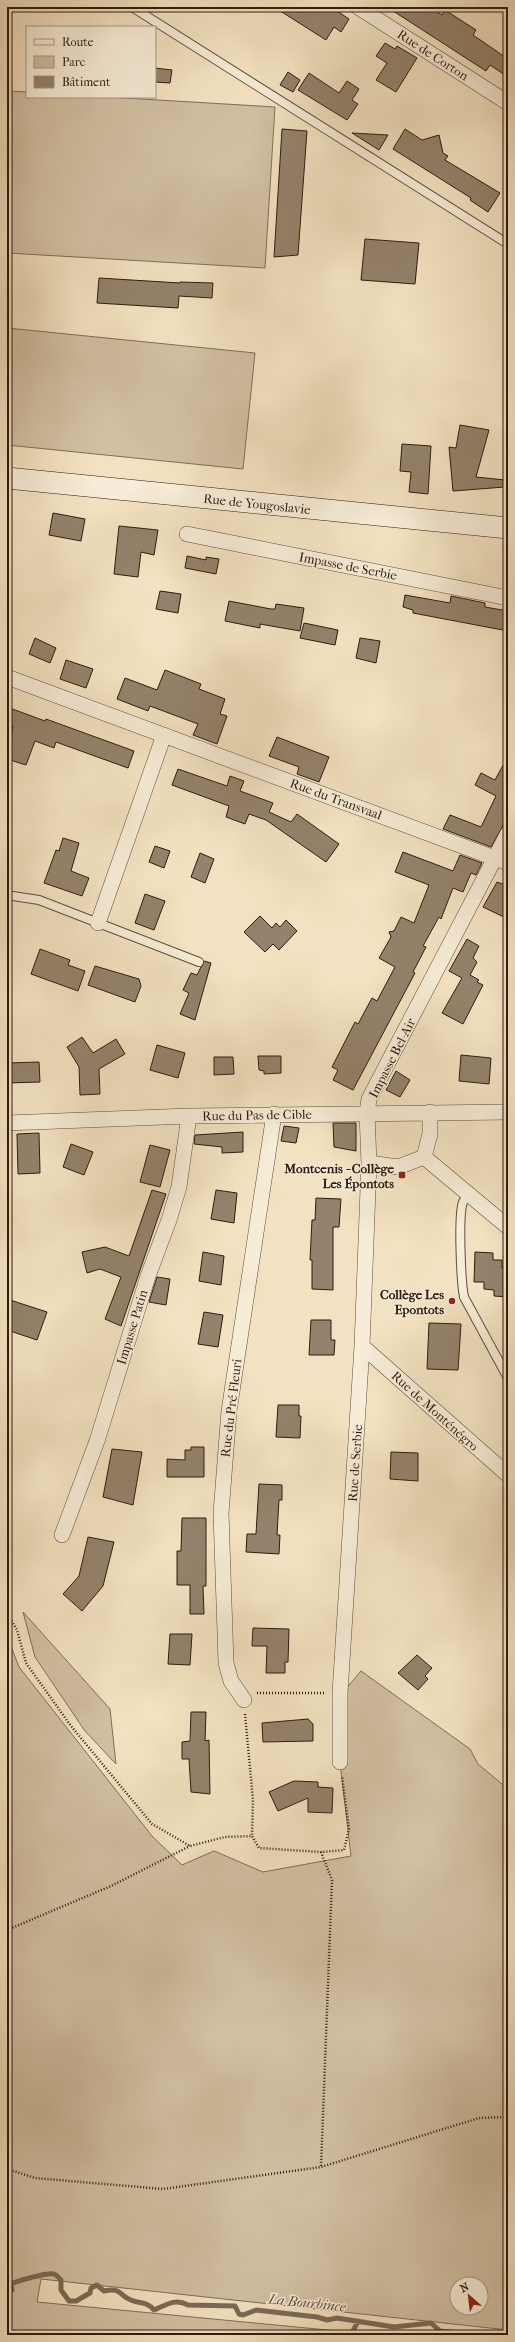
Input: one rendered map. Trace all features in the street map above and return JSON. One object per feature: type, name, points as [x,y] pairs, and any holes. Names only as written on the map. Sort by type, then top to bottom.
[{"type":"main road","name":"Rue de Yougoslavie","points":[[7,478],[508,528]]},
{"type":"street","name":"Rue de Corton","points":[[358,7],[508,103]]},
{"type":"street","name":"Impasse de Serbie","points":[[187,534],[508,598]]},
{"type":"street","name":"Rue du Transvaal","points":[[7,677],[501,861]]},
{"type":"street","points":[[98,923],[164,735]]},
{"type":"street","name":"Impasse Bel-Air","points":[[369,1163],[366,1113],[370,1099],[501,861],[508,832]]},
{"type":"street","points":[[424,1157],[430,1134],[430,1112]]},
{"type":"street","name":"Rue du Pas de Cible","points":[[7,1123],[274,1114],[508,1112]]},
{"type":"street","name":"Rue du Pré Fleuri","points":[[244,1700],[231,1681],[226,1663],[221,1513],[229,1411],[274,1114]]},
{"type":"street","name":"Impasse Patin","points":[[62,1535],[97,1441],[148,1276],[169,1220],[179,1187],[189,1116]]},
{"type":"street","points":[[369,1163],[398,1167],[424,1157]]},
{"type":"street","points":[[424,1157],[508,1227]]},
{"type":"street","name":"Rue de Serbie","points":[[340,1762],[340,1693],[362,1346],[369,1163]]},
{"type":"street","name":"Rue de Monténégro","points":[[362,1346],[508,1475]]},
{"type":"lane","points":[[132,7],[508,244]]},
{"type":"lane","points":[[13,896],[39,900],[198,962]]},
{"type":"lane","points":[[469,1194],[463,1202],[461,1223],[462,1285],[464,1297],[508,1378]]},
{"type":"path","points":[[7,1613],[17,1630],[26,1663],[71,1726],[152,1824],[190,1846]]},
{"type":"path","points":[[340,1693],[254,1693],[244,1700],[253,1800],[252,1836],[259,1848],[321,1852],[344,1850],[350,1829],[340,1762]]},
{"type":"path","points":[[7,1930],[111,1886],[190,1846],[225,1837],[252,1836]]},
{"type":"path","points":[[321,1852],[332,1880],[321,2167]]},
{"type":"path","points":[[7,2169],[35,2178],[163,2189],[321,2167],[479,2118],[504,2117],[508,2120]]},
{"type":"green space","points":[[7,91],[26,92],[26,98],[125,98],[275,107],[265,268],[7,253]]},
{"type":"green space","points":[[7,328],[255,353],[243,469],[7,445]]},
{"type":"green space","points":[[23,1612],[110,1709],[116,1764],[85,1731],[35,1657]]},
{"type":"green space","points":[[7,1636],[19,1667],[152,1836],[182,1865],[214,1851],[263,1872],[351,1856],[333,1704],[361,1671],[470,1749],[478,1764],[508,1789],[508,2330],[41,2279],[37,2302],[379,2335],[7,2335]]},
{"type":"building","points":[[274,7],[331,7],[349,19],[341,32],[334,27],[326,40]]},
{"type":"building","points":[[387,7],[429,7],[442,15],[445,10],[476,30],[473,35],[508,59],[508,77],[490,65],[486,71]]},
{"type":"building","points":[[385,43],[395,49],[397,46],[417,58],[396,92],[376,80],[387,63],[376,56]]},
{"type":"building","points":[[156,68],[172,70],[170,83],[156,82]]},
{"type":"building","points":[[288,72],[300,80],[293,92],[280,85]]},
{"type":"building","points":[[309,73],[339,93],[347,81],[359,89],[352,100],[358,104],[347,120],[298,90]]},
{"type":"building","points":[[282,129],[307,131],[298,255],[274,257]]},
{"type":"building","points":[[405,129],[422,140],[439,135],[443,153],[448,156],[445,160],[500,193],[488,212],[470,200],[471,198],[393,149]]},
{"type":"building","points":[[352,133],[388,135],[379,150]]},
{"type":"building","points":[[365,239],[419,243],[415,284],[361,280]]},
{"type":"building","points":[[99,278],[180,283],[213,283],[212,298],[179,296],[178,308],[97,303]]},
{"type":"building","points":[[460,425],[489,430],[476,477],[505,480],[505,487],[453,491],[449,447],[456,448]]},
{"type":"building","points":[[402,444],[431,446],[428,494],[409,492],[411,472],[400,471]]},
{"type":"building","points":[[53,513],[85,519],[81,541],[49,535]]},
{"type":"building","points":[[119,526],[158,530],[154,555],[141,552],[138,577],[114,574]]},
{"type":"building","points":[[187,556],[206,560],[206,557],[219,559],[216,574],[185,568]]},
{"type":"building","points":[[160,591],[181,594],[178,613],[156,609]]},
{"type":"building","points":[[405,595],[450,603],[451,596],[485,603],[485,607],[508,611],[508,631],[413,613],[413,610],[403,607]]},
{"type":"building","points":[[229,601],[271,609],[275,609],[276,604],[304,608],[300,631],[260,624],[260,628],[225,621]]},
{"type":"building","points":[[304,623],[338,630],[335,645],[300,638]]},
{"type":"building","points":[[35,638],[56,648],[50,663],[29,654]]},
{"type":"building","points":[[360,638],[380,641],[376,663],[356,658]]},
{"type":"building","points":[[66,660],[93,669],[86,688],[60,679]]},
{"type":"building","points":[[165,670],[201,684],[199,689],[225,699],[220,714],[227,716],[217,744],[193,735],[198,724],[150,706],[148,711],[117,699],[125,678],[157,690]]},
{"type":"building","points":[[7,707],[45,721],[46,719],[134,751],[128,768],[56,742],[54,748],[35,741],[26,765],[7,759],[13,726],[7,724]]},
{"type":"building","points":[[277,737],[329,757],[319,782],[297,774],[299,767],[269,756]]},
{"type":"building","points":[[508,756],[508,817],[491,847],[443,829],[450,815],[481,827],[496,796],[475,785],[481,773],[495,780]]},
{"type":"building","points":[[178,769],[227,786],[230,776],[244,781],[240,791],[273,803],[269,812],[291,822],[297,814],[339,844],[326,862],[266,820],[249,814],[245,824],[226,817],[229,806],[172,785]]},
{"type":"building","points":[[63,838],[79,843],[71,871],[89,878],[82,896],[44,883],[56,850],[59,851]]},
{"type":"building","points":[[155,846],[170,851],[164,868],[149,862]]},
{"type":"building","points":[[403,852],[453,871],[460,855],[482,863],[476,875],[471,873],[463,892],[453,888],[441,919],[439,917],[423,946],[426,947],[413,972],[415,973],[353,1090],[333,1080],[338,1070],[332,1067],[355,1022],[358,1024],[372,998],[377,1001],[395,967],[379,958],[391,937],[389,932],[394,931],[401,917],[414,923],[429,885],[395,872]]},
{"type":"building","points":[[200,853],[214,859],[205,883],[191,877]]},
{"type":"building","points":[[497,882],[508,886],[508,919],[483,907]]},
{"type":"building","points":[[145,894],[165,901],[154,930],[135,923]]},
{"type":"building","points":[[260,916],[272,928],[276,923],[280,927],[286,920],[297,931],[279,950],[273,944],[265,952],[244,932]]},
{"type":"building","points":[[467,939],[479,946],[473,958],[477,962],[470,975],[479,980],[477,982],[483,985],[463,1024],[442,1013],[462,978],[449,971]]},
{"type":"building","points":[[40,949],[70,960],[68,965],[85,971],[78,991],[31,974]]},
{"type":"building","points":[[204,961],[211,963],[195,1020],[180,1014],[189,993],[183,990],[191,973],[197,975]]},
{"type":"building","points":[[95,966],[139,979],[141,986],[135,1002],[88,985]]},
{"type":"building","points":[[82,1037],[93,1053],[116,1039],[125,1054],[99,1069],[100,1094],[80,1095],[79,1067],[67,1047]]},
{"type":"building","points":[[157,1045],[185,1053],[178,1078],[150,1070]]},
{"type":"building","points":[[461,1055],[491,1058],[489,1084],[459,1081]]},
{"type":"building","points":[[258,1056],[281,1056],[281,1073],[264,1074],[264,1071],[259,1070]]},
{"type":"building","points":[[214,1057],[233,1057],[234,1074],[214,1075]]},
{"type":"building","points":[[39,1062],[40,1082],[7,1083],[7,1063]]},
{"type":"building","points":[[396,1071],[410,1080],[400,1097],[386,1090]]},
{"type":"building","points":[[333,1123],[356,1123],[356,1151],[334,1147]]},
{"type":"building","points":[[284,1126],[299,1128],[296,1143],[281,1141]]},
{"type":"building","points":[[243,1132],[243,1152],[222,1153],[222,1147],[194,1144],[195,1135]]},
{"type":"building","points":[[39,1133],[40,1173],[18,1174],[17,1134]]},
{"type":"building","points":[[71,1144],[93,1152],[84,1175],[63,1167]]},
{"type":"building","points":[[150,1145],[170,1150],[160,1187],[140,1182]]},
{"type":"building","points":[[152,1190],[166,1194],[121,1326],[105,1319],[121,1277],[100,1269],[87,1273],[82,1252],[105,1247],[129,1256]]},
{"type":"building","points":[[216,1190],[237,1193],[234,1223],[211,1219]]},
{"type":"building","points":[[316,1198],[341,1199],[339,1227],[333,1227],[333,1290],[312,1289],[312,1260],[310,1260],[312,1220],[315,1220]]},
{"type":"building","points":[[203,1252],[224,1256],[221,1285],[199,1281]]},
{"type":"building","points":[[475,1252],[493,1253],[493,1260],[502,1260],[502,1268],[508,1268],[508,1297],[494,1296],[494,1290],[484,1289],[484,1282],[474,1282]]},
{"type":"building","points":[[157,1277],[170,1279],[166,1305],[149,1302]]},
{"type":"building","points":[[7,1299],[47,1312],[37,1340],[7,1330]]},
{"type":"building","points":[[204,1312],[223,1315],[218,1347],[198,1344]]},
{"type":"building","points":[[311,1320],[331,1320],[331,1340],[335,1340],[334,1355],[309,1355]]},
{"type":"building","points":[[429,1323],[461,1324],[458,1370],[427,1369]]},
{"type":"building","points":[[278,1405],[299,1405],[299,1416],[301,1416],[300,1438],[276,1437]]},
{"type":"building","points":[[191,1447],[204,1447],[204,1477],[167,1477],[167,1459],[185,1460],[185,1450],[191,1450]]},
{"type":"building","points":[[112,1449],[142,1452],[133,1505],[103,1497]]},
{"type":"building","points":[[391,1452],[418,1453],[418,1481],[390,1479]]},
{"type":"building","points":[[259,1484],[282,1485],[282,1500],[279,1500],[277,1535],[280,1535],[279,1554],[246,1552],[247,1534],[256,1534]]},
{"type":"building","points":[[182,1518],[206,1518],[206,1586],[203,1586],[204,1614],[190,1614],[190,1585],[177,1585],[177,1551],[181,1551]]},
{"type":"building","points":[[88,1537],[114,1542],[103,1586],[82,1611],[63,1594],[79,1576]]},
{"type":"building","points":[[253,1628],[289,1629],[288,1662],[285,1662],[285,1673],[266,1673],[267,1646],[252,1646]]},
{"type":"building","points":[[170,1634],[192,1634],[190,1665],[168,1664]]},
{"type":"building","points":[[417,1655],[432,1668],[425,1676],[428,1679],[418,1690],[398,1673]]},
{"type":"building","points":[[191,1712],[206,1712],[205,1741],[209,1740],[210,1794],[191,1792],[189,1759],[182,1759],[182,1742],[190,1741]]},
{"type":"building","points":[[308,1719],[313,1724],[313,1741],[263,1742],[262,1723]]},
{"type":"building","points":[[294,1781],[318,1782],[318,1787],[333,1788],[332,1813],[308,1812],[308,1798],[278,1811],[269,1792]]},
{"type":"waterway","name":"La Bourbince","points":[[7,2293],[12,2290],[11,2284],[39,2275],[54,2274],[61,2280],[61,2290],[69,2301],[76,2301],[90,2293],[91,2288],[97,2285],[104,2291],[117,2291],[127,2298],[149,2305],[154,2310],[175,2302],[188,2305],[235,2306],[239,2314],[243,2315],[256,2310],[317,2317],[327,2320],[337,2318],[394,2327],[431,2323],[440,2331],[481,2335]]},
{"type":"waterway","points":[[351,2335],[358,2321]]},
{"type":"place","name":"Montcenis - Collège Les Épontots","points":[[402,1175]]},
{"type":"place","name":"Collège Les Epontots","points":[[452,1301]]}]
